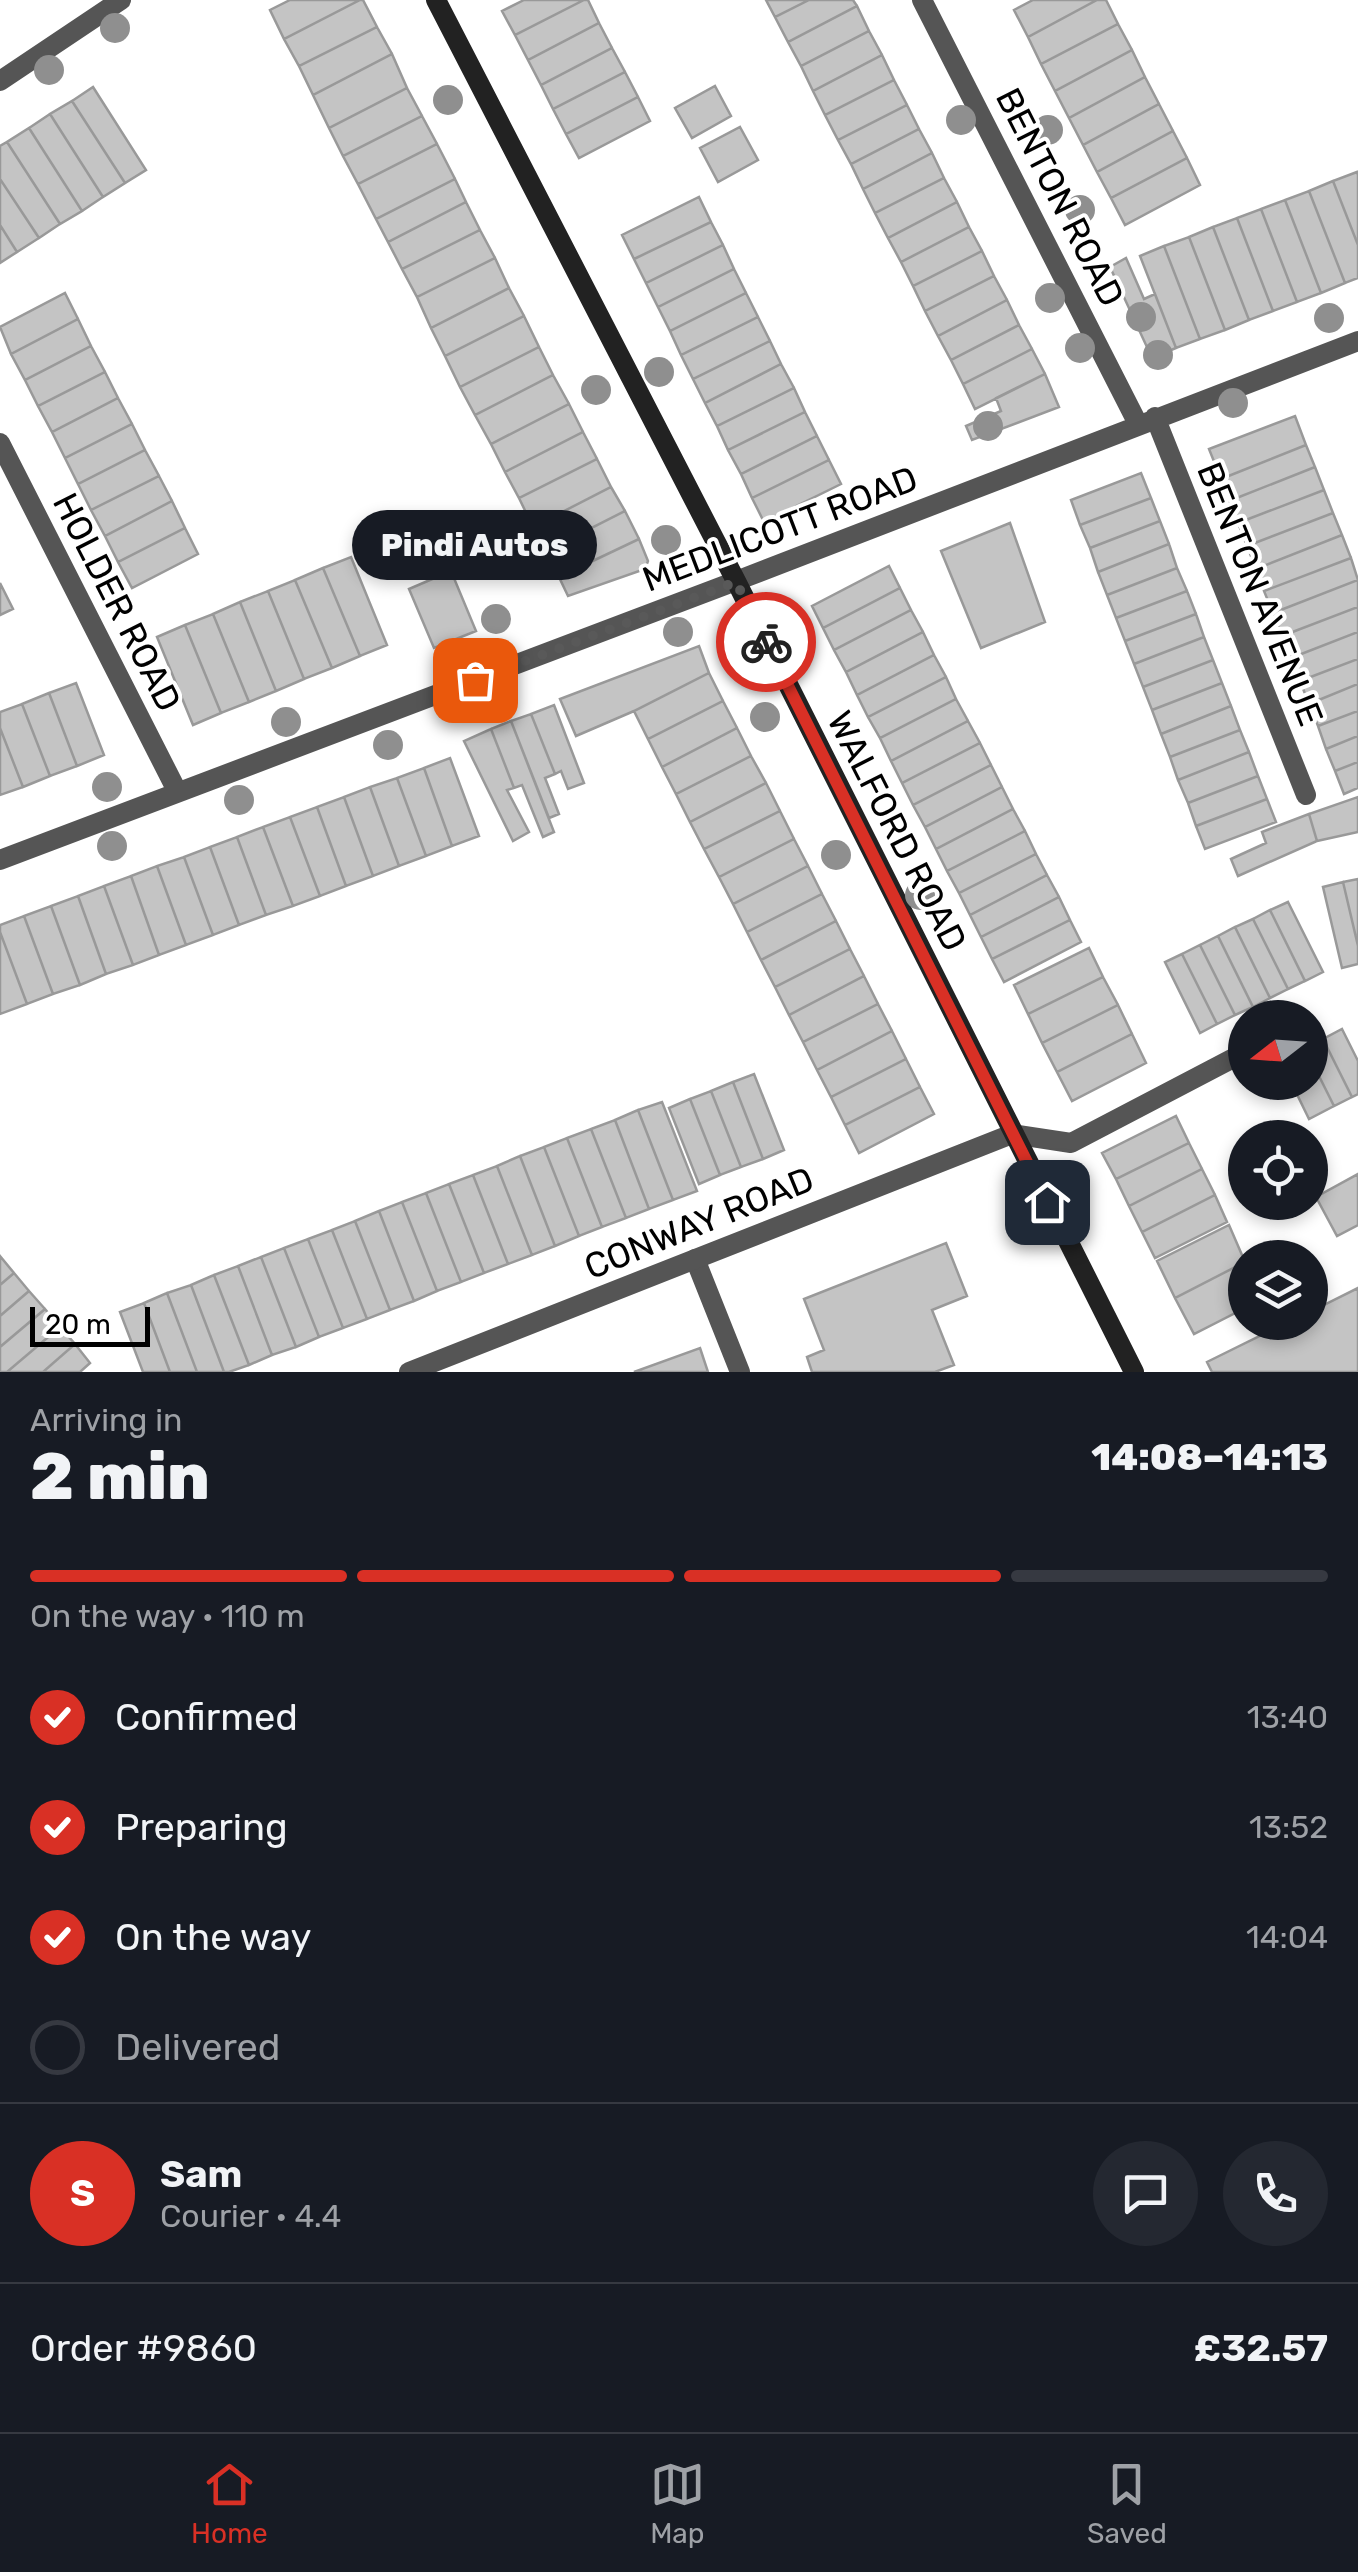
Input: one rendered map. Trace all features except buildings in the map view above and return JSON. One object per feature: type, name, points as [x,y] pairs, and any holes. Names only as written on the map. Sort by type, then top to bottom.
[{"type":"main road","name":"WALFORD ROAD","points":[[436,0],[736,582],[1134,1372]]},
{"type":"street","points":[[0,81],[120,0]]},
{"type":"street","name":"BENTON ROAD","points":[[922,0],[1147,421]]},
{"type":"street","name":"MEDLICOTT ROAD","points":[[0,860],[736,582],[1358,341]]},
{"type":"street","name":"BENTON AVENUE","points":[[1147,421],[1306,795]]},
{"type":"street","name":"HOLDER ROAD","points":[[0,442],[177,792]]},
{"type":"street","points":[[1012,1134],[1071,1142],[1228,1061]]},
{"type":"street","name":"CONWAY ROAD","points":[[410,1372],[1012,1134]]},
{"type":"street","points":[[695,1259],[740,1372]]},
{"type":"way so far","points":[[475,680],[736,582],[766,642]]},
{"type":"place","name":"Pindi Autos","points":[[475,680]]},
{"type":"route","points":[[766,642],[1047,1202]]}]
